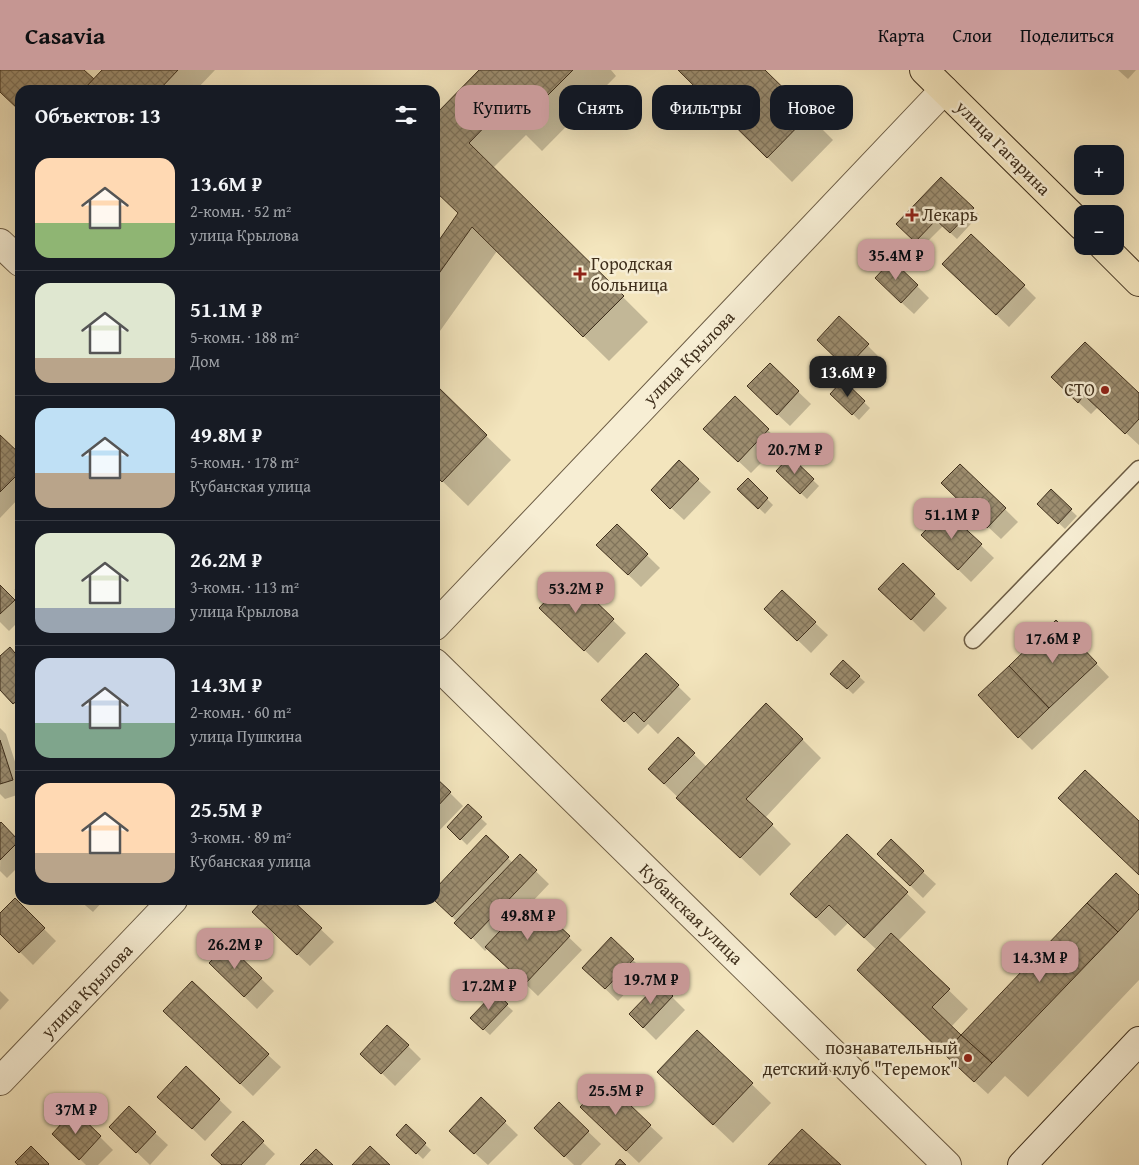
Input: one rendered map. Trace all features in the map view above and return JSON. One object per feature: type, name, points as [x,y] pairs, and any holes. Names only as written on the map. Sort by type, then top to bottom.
[{"type":"main road","name":"улица Гагарина","points":[[924,70],[1074,218]]},
{"type":"main road","points":[[1112,255],[1139,282]]},
{"type":"street","name":"улица Крылова","points":[[440,621],[944,90]]},
{"type":"street","points":[[0,243],[15,257]]},
{"type":"street","name":"Кубанская улица","points":[[440,668],[946,1165]]},
{"type":"street","name":"улица Крылова","points":[[0,1081],[168,905]]},
{"type":"street","points":[[1022,1165],[1139,1041]]},
{"type":"lane","points":[[972,640],[1139,469]]},
{"type":"building","points":[[0,70],[84,70],[94,79],[88,85],[15,85],[15,106],[0,92]]},
{"type":"building","points":[[102,70],[178,70],[164,85],[88,85]]},
{"type":"building","points":[[479,70],[573,70],[549,94],[549,85],[464,85]]},
{"type":"building","points":[[678,70],[765,70],[780,85],[770,85],[770,130],[794,130],[767,158],[739,130],[760,130],[760,85],[693,85]]},
{"type":"building","points":[[455,95],[455,130],[482,130],[469,143],[624,296],[583,337],[472,227],[440,272],[440,239],[458,213],[440,196],[440,110]]},
{"type":"building","points":[[941,177],[974,208],[950,233],[936,220],[915,242],[896,224]]},
{"type":"building","points":[[971,234],[1025,285],[996,315],[942,264]]},
{"type":"building","points":[[892,260],[918,285],[901,303],[875,278]]},
{"type":"building","points":[[839,316],[869,344],[846,368],[817,340]]},
{"type":"building","points":[[1085,342],[1139,393],[1139,419],[1125,434],[1084,395],[1078,403],[1051,377]]},
{"type":"building","points":[[770,363],[799,391],[777,415],[747,386]]},
{"type":"building","points":[[843,380],[865,401],[852,415],[830,394]]},
{"type":"building","points":[[440,389],[487,435],[442,482],[440,480]]},
{"type":"building","points":[[735,396],[769,429],[738,462],[703,429]]},
{"type":"building","points":[[0,435],[15,449],[15,477],[0,492]]},
{"type":"building","points":[[790,456],[814,479],[800,494],[776,471]]},
{"type":"building","points":[[679,460],[699,479],[670,509],[651,490]]},
{"type":"building","points":[[960,464],[1006,508],[987,528],[941,483]]},
{"type":"building","points":[[748,478],[768,498],[758,509],[737,489]]},
{"type":"building","points":[[1051,489],[1072,509],[1058,524],[1037,504]]},
{"type":"building","points":[[945,510],[982,544],[958,570],[921,535]]},
{"type":"building","points":[[617,524],[648,554],[628,575],[596,545]]},
{"type":"building","points":[[903,563],[935,594],[911,620],[878,589]]},
{"type":"building","points":[[569,576],[614,619],[584,651],[539,608]]},
{"type":"building","points":[[0,585],[15,600],[0,614]]},
{"type":"building","points":[[782,590],[816,622],[797,641],[764,609]]},
{"type":"building","points":[[1056,620],[1097,663],[1049,708],[1009,666]]},
{"type":"building","points":[[10,647],[15,653],[15,702],[13,704],[0,690],[0,656]]},
{"type":"building","points":[[646,653],[679,685],[644,722],[634,712],[624,722],[601,700]]},
{"type":"building","points":[[843,660],[860,676],[847,689],[830,674]]},
{"type":"building","points":[[1009,666],[1049,708],[1018,738],[978,695]]},
{"type":"building","points":[[766,703],[803,739],[746,799],[773,824],[740,858],[676,798]]},
{"type":"building","points":[[678,737],[695,753],[664,784],[648,769]]},
{"type":"building","points":[[0,740],[13,780],[0,784]]},
{"type":"building","points":[[1085,770],[1139,821],[1139,875],[1058,798]]},
{"type":"building","points":[[440,782],[451,792],[440,804]]},
{"type":"building","points":[[468,804],[482,817],[460,840],[447,827]]},
{"type":"building","points":[[0,823],[15,837],[15,845],[0,860]]},
{"type":"building","points":[[847,834],[908,892],[864,938],[829,905],[816,918],[790,894]]},
{"type":"building","points":[[486,835],[509,857],[452,917],[439,905],[440,884]]},
{"type":"building","points":[[891,839],[924,871],[910,886],[877,854]]},
{"type":"building","points":[[520,854],[537,870],[471,939],[454,923]]},
{"type":"building","points":[[1116,873],[1139,895],[1139,909],[1118,932],[1087,903]]},
{"type":"building","points":[[15,898],[15,905],[22,905],[45,928],[19,953],[0,934],[0,913]]},
{"type":"building","points":[[530,899],[570,936],[525,984],[485,947]]},
{"type":"building","points":[[1087,903],[1118,932],[992,1063],[961,1035]]},
{"type":"building","points":[[258,905],[297,905],[322,928],[297,955],[252,912]]},
{"type":"building","points":[[891,933],[950,989],[932,1007],[961,1035],[944,1054],[857,970]]},
{"type":"building","points":[[611,937],[634,959],[605,989],[582,968]]},
{"type":"building","points":[[227,944],[262,978],[244,997],[209,963]]},
{"type":"building","points":[[192,981],[269,1054],[240,1084],[163,1011]]},
{"type":"building","points":[[659,983],[673,996],[643,1028],[629,1014]]},
{"type":"building","points":[[495,992],[508,1004],[483,1030],[470,1018]]},
{"type":"building","points":[[387,1025],[409,1045],[381,1074],[360,1054]]},
{"type":"building","points":[[697,1030],[753,1083],[713,1125],[657,1072]]},
{"type":"building","name":"познавательный детский клуб \"Теремок\"","points":[[961,1035],[992,1063],[974,1082],[944,1054]]},
{"type":"building","points":[[186,1066],[220,1099],[192,1129],[157,1097]]},
{"type":"building","points":[[605,1081],[651,1125],[626,1151],[580,1107]]},
{"type":"building","points":[[481,1097],[506,1121],[474,1154],[449,1131]]},
{"type":"building","points":[[559,1102],[589,1131],[564,1157],[534,1128]]},
{"type":"building","points":[[129,1106],[156,1132],[136,1153],[109,1127]]},
{"type":"building","points":[[74,1110],[101,1136],[79,1160],[52,1134]]},
{"type":"building","points":[[243,1121],[264,1141],[241,1165],[222,1165],[211,1155]]},
{"type":"building","points":[[406,1124],[426,1143],[416,1154],[396,1135]]},
{"type":"building","points":[[802,1129],[841,1165],[768,1165]]},
{"type":"building","points":[[31,1146],[48,1165],[18,1165],[15,1162]]},
{"type":"building","points":[[370,1146],[390,1165],[352,1165]]},
{"type":"building","points":[[316,1149],[333,1165],[300,1165]]},
{"type":"building","points":[[620,1159],[626,1165],[615,1165]]},
{"type":"place","name":"Лекарь","points":[[912,215]]},
{"type":"place","name":"Городская больница","points":[[580,274]]},
{"type":"place","name":"СТО","points":[[1105,390]]},
{"type":"place","name":"познавательный детский клуб \"Теремок\"","points":[[968,1058]]}]
